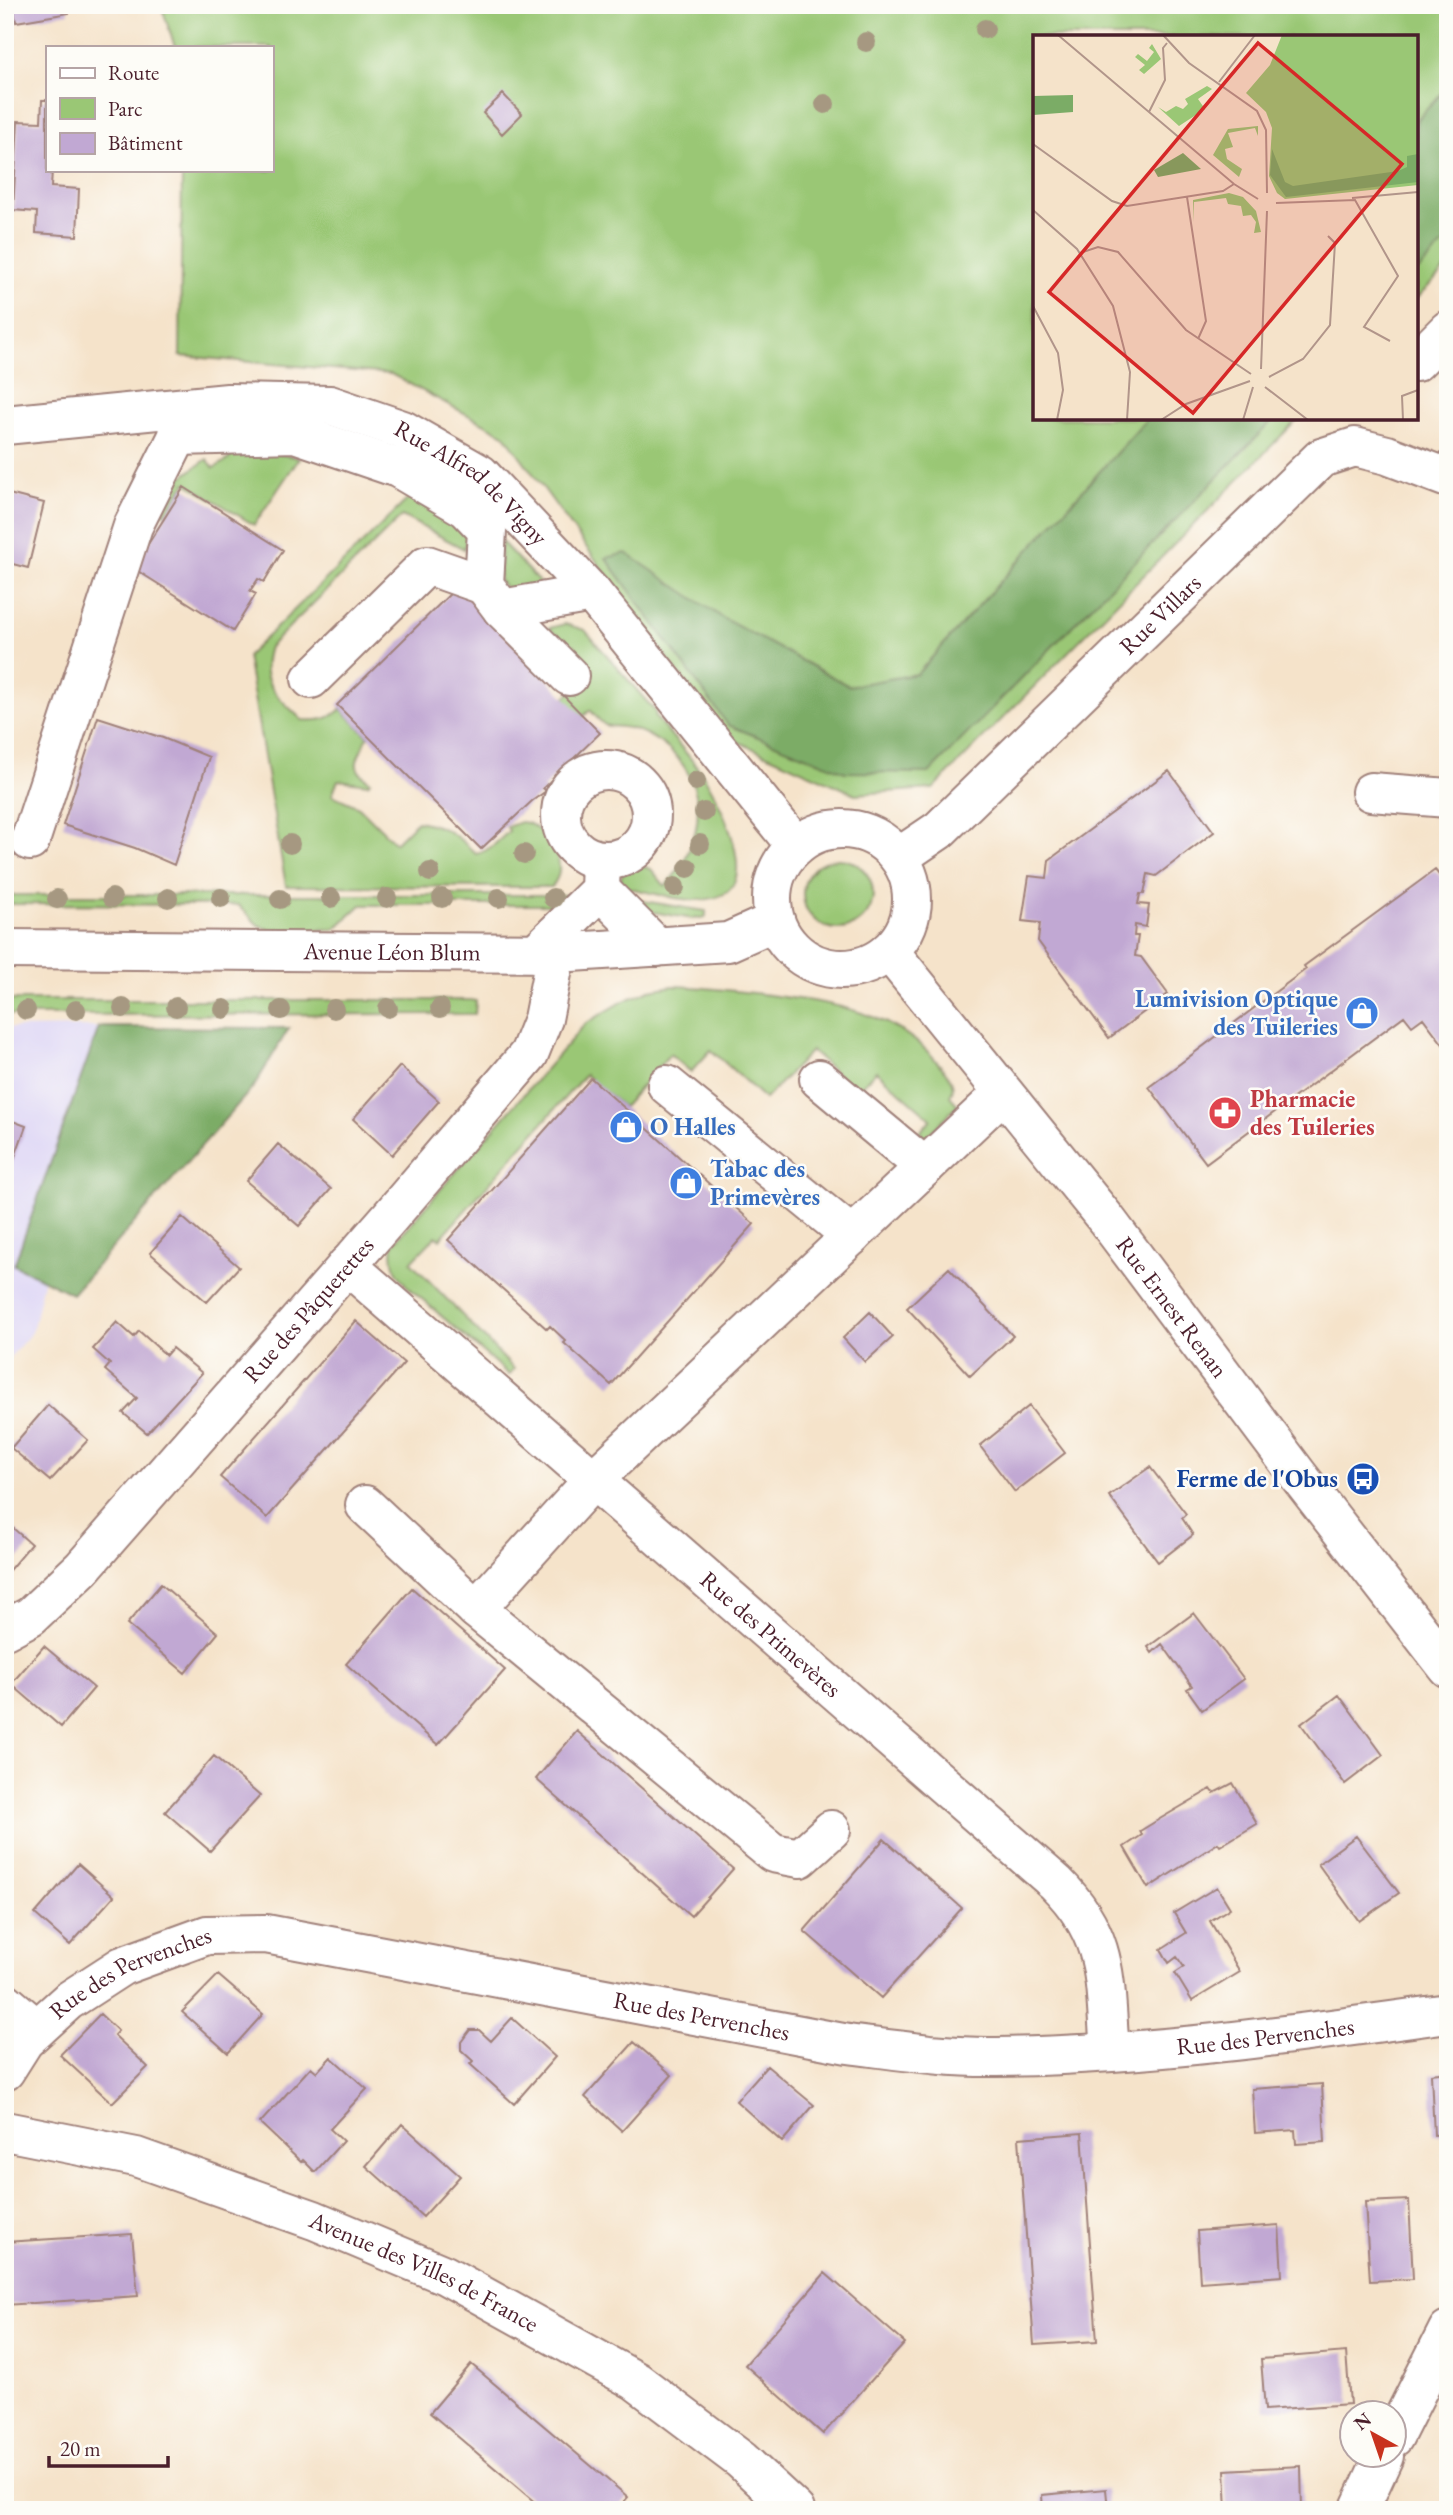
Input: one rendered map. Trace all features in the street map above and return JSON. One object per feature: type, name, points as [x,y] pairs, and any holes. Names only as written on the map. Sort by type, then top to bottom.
[{"type":"street","points":[[1418,360],[1448,330]]},
{"type":"street","name":"Rue Alfred de Vigny","points":[[5,425],[179,421],[229,403],[330,405],[403,430],[480,474],[592,593],[796,846]]},
{"type":"street","points":[[1321,458],[1358,420]]},
{"type":"street","points":[[30,841],[133,526],[179,421],[295,433],[398,468],[466,508],[487,530],[493,597]]},
{"type":"street","name":"Rue Villars","points":[[899,858],[939,830],[1321,458],[1355,447],[1387,455],[1448,478]]},
{"type":"street","points":[[311,678],[427,565],[493,597],[569,676]]},
{"type":"street","points":[[493,597],[592,593]]},
{"type":"street","points":[[1371,792],[1448,798]]},
{"type":"street","points":[[839,829],[862,832],[882,841],[899,858],[908,876],[912,896],[910,916],[902,935],[888,951],[869,964],[847,969],[824,967],[803,957],[786,942],[775,921],[772,901],[775,881],[783,862],[796,846],[816,834],[839,829]]},
{"type":"street","points":[[546,953],[601,875],[657,947]]},
{"type":"street","name":"Avenue Léon Blum","points":[[5,949],[546,953],[728,942],[775,921]]},
{"type":"street","name":"Rue Ernest Renan","points":[[888,951],[1106,1219],[1298,1475],[1448,1668]]},
{"type":"street","name":"Rue des Pâquerettes","points":[[5,1630],[31,1616],[82,1568],[528,1054],[543,1019],[546,953]]},
{"type":"street","points":[[818,1079],[925,1167]]},
{"type":"street","points":[[667,1085],[852,1236]]},
{"type":"street","points":[[476,1609],[593,1480],[1003,1093]]},
{"type":"street","name":"Rue des Primevères","points":[[347,1265],[1075,1902],[1093,1935],[1103,1965],[1110,2051]]},
{"type":"street","points":[[365,1506],[476,1609],[773,1853],[800,1858],[831,1829]]},
{"type":"street","name":"Rue des Pervenches","points":[[5,2071],[24,2041],[68,2001],[122,1966],[207,1935],[266,1934],[848,2044],[928,2054],[996,2057],[1161,2049],[1448,2013]]},
{"type":"street","points":[[5,2002],[37,2029]]},
{"type":"street","name":"Avenue des Villes de France","points":[[5,2131],[136,2157],[314,2220],[445,2275],[636,2381],[741,2460],[794,2510]]},
{"type":"street","points":[[1408,2409],[1448,2330]]},
{"type":"street","points":[[1359,2510],[1377,2470]]},
{"type":"shaded area","points":[[99,1027],[32,1332],[5,1363],[5,1028]]},
{"type":"green space","points":[[161,5],[1448,5],[1448,266],[1418,297],[1418,35],[1033,35],[1033,420],[1297,420],[933,789],[855,794],[723,735],[504,434],[391,374],[180,356],[182,172],[273,172],[273,46],[175,46]]},
{"type":"green space","points":[[1448,86],[1448,240],[1418,271],[1418,119]]},
{"type":"green space","points":[[1146,420],[1273,420],[929,773],[845,772],[728,725],[606,558],[626,553],[726,620],[849,686],[917,674]]},
{"type":"green space","points":[[232,450],[271,452],[299,458],[254,525],[186,483],[165,514],[161,511],[182,477],[207,459],[214,468],[229,459]]},
{"type":"green space","points":[[411,496],[441,513],[461,529],[467,536],[464,549],[402,516],[269,647],[266,660],[268,680],[278,696],[302,720],[323,719],[341,709],[368,736],[357,766],[370,781],[368,784],[338,780],[332,795],[359,807],[395,843],[417,821],[449,832],[476,854],[498,841],[509,831],[507,827],[520,822],[528,823],[545,837],[557,857],[559,873],[552,887],[286,886],[247,656]]},
{"type":"green space","points":[[501,541],[542,585],[508,590],[499,581]]},
{"type":"green space","points":[[565,624],[585,630],[655,711],[656,718],[708,782],[724,815],[736,853],[737,870],[733,884],[724,894],[700,900],[618,887],[624,869],[633,863],[651,869],[665,886],[680,867],[691,847],[696,826],[697,805],[693,785],[684,766],[669,749],[648,735],[625,727],[605,725],[590,710],[576,724],[557,705],[592,671],[549,628]]},
{"type":"green space","points":[[831,859],[845,859],[858,865],[867,874],[873,894],[871,907],[863,919],[845,929],[831,929],[818,923],[809,914],[803,901],[803,887],[809,874],[818,865]]},
{"type":"green space","points":[[5,895],[567,895],[562,905],[361,905],[335,929],[272,931],[258,925],[238,905],[5,904]]},
{"type":"green space","points":[[618,897],[706,911],[706,917],[693,919],[630,908]]},
{"type":"green space","points":[[673,986],[793,998],[839,1007],[883,1021],[904,1032],[939,1064],[950,1079],[953,1087],[950,1096],[958,1105],[923,1140],[912,1141],[931,1119],[876,1071],[857,1091],[811,1051],[765,1099],[711,1050],[691,1072],[670,1054],[623,1107],[585,1075],[440,1239],[436,1236],[411,1262],[514,1369],[509,1375],[406,1285],[394,1266],[393,1244],[585,1024],[624,1001],[650,990]]},
{"type":"green space","points":[[5,1000],[476,1001],[475,1014],[5,1015]]},
{"type":"green space","points":[[99,1027],[289,1028],[255,1085],[72,1294],[14,1265]]},
{"type":"building","points":[[13,5],[67,5],[69,13],[16,22]]},
{"type":"building","points":[[503,94],[522,114],[502,134],[483,113]]},
{"type":"building","points":[[42,100],[46,100],[46,172],[52,172],[51,187],[79,189],[77,236],[36,233],[37,212],[13,210],[18,121],[41,122]]},
{"type":"building","points":[[184,487],[283,550],[264,582],[258,579],[250,591],[256,594],[233,631],[133,568]]},
{"type":"building","points":[[5,493],[44,503],[28,568],[5,562]]},
{"type":"building","points":[[457,587],[600,733],[543,788],[546,791],[481,849],[337,705]]},
{"type":"building","points":[[98,717],[163,738],[209,757],[174,865],[135,848],[63,825]]},
{"type":"building","points":[[1169,771],[1214,832],[1156,876],[1148,874],[1144,894],[1140,894],[1138,904],[1149,905],[1146,927],[1135,925],[1134,936],[1138,936],[1135,956],[1141,957],[1168,994],[1109,1038],[1038,941],[1040,923],[1022,921],[1029,876],[1047,878],[1049,860]]},
{"type":"building","points":[[1435,870],[1448,886],[1448,1051],[1423,1018],[1412,1026],[1404,1016],[1206,1163],[1149,1087],[1306,969],[1304,966]]},
{"type":"building","points":[[400,1066],[439,1101],[392,1155],[353,1119]]},
{"type":"building","points":[[591,1078],[754,1224],[611,1385],[564,1343],[566,1341],[550,1326],[547,1329],[448,1240]]},
{"type":"building","points":[[5,1118],[26,1126],[6,1181],[5,1181]]},
{"type":"building","points":[[278,1144],[331,1189],[299,1226],[246,1181]]},
{"type":"building","points":[[182,1217],[239,1267],[207,1302],[150,1253]]},
{"type":"building","points":[[949,1268],[1013,1336],[970,1376],[907,1308]]},
{"type":"building","points":[[870,1312],[893,1337],[865,1362],[843,1338]]},
{"type":"building","points":[[356,1321],[404,1363],[267,1518],[220,1477]]},
{"type":"building","points":[[117,1322],[134,1337],[139,1331],[166,1355],[172,1348],[202,1373],[147,1433],[123,1413],[137,1398],[105,1370],[110,1364],[93,1349]]},
{"type":"building","points":[[48,1405],[88,1440],[50,1481],[11,1448]]},
{"type":"building","points":[[1029,1406],[1065,1453],[1015,1492],[980,1446]]},
{"type":"building","points":[[1150,1467],[1186,1514],[1182,1518],[1193,1535],[1158,1562],[1109,1496]]},
{"type":"building","points":[[5,1521],[31,1544],[5,1575]]},
{"type":"building","points":[[161,1584],[218,1633],[185,1673],[127,1624]]},
{"type":"building","points":[[412,1588],[505,1670],[438,1745],[346,1664]]},
{"type":"building","points":[[1194,1613],[1244,1679],[1202,1710],[1187,1689],[1192,1686],[1162,1644],[1152,1653],[1148,1647]]},
{"type":"building","points":[[44,1646],[94,1688],[61,1727],[11,1684]]},
{"type":"building","points":[[1339,1695],[1383,1755],[1345,1784],[1301,1724]]},
{"type":"building","points":[[577,1731],[733,1869],[691,1916],[536,1779]]},
{"type":"building","points":[[214,1756],[260,1796],[210,1851],[165,1812]]},
{"type":"building","points":[[1233,1783],[1257,1824],[1220,1846],[1218,1843],[1148,1888],[1124,1847],[1142,1835],[1140,1831],[1158,1820],[1211,1789],[1214,1793]]},
{"type":"building","points":[[1356,1836],[1399,1893],[1359,1921],[1318,1864]]},
{"type":"building","points":[[884,1839],[962,1908],[881,1998],[804,1931]]},
{"type":"building","points":[[78,1864],[114,1896],[70,1945],[35,1914]]},
{"type":"building","points":[[1217,1887],[1230,1908],[1210,1921],[1240,1972],[1192,2001],[1175,1973],[1184,1967],[1177,1957],[1169,1963],[1161,1949],[1186,1933],[1174,1913]]},
{"type":"building","points":[[218,1975],[263,2014],[228,2053],[182,2012]]},
{"type":"building","points":[[100,2014],[118,2031],[114,2035],[148,2067],[112,2103],[60,2055]]},
{"type":"building","points":[[512,2018],[555,2057],[514,2104],[470,2064],[473,2061],[461,2050],[461,2042],[470,2030],[479,2030],[491,2041]]},
{"type":"building","points":[[634,2042],[672,2075],[622,2131],[585,2097]]},
{"type":"building","points":[[331,2057],[367,2089],[330,2129],[343,2141],[315,2172],[260,2123],[311,2067],[317,2072]]},
{"type":"building","points":[[767,2066],[814,2105],[782,2142],[736,2101]]},
{"type":"building","points":[[1448,2072],[1448,2134],[1434,2135],[1431,2074]]},
{"type":"building","points":[[1322,2084],[1325,2142],[1296,2144],[1295,2130],[1255,2133],[1252,2089]]},
{"type":"building","points":[[402,2124],[460,2176],[423,2217],[366,2166]]},
{"type":"building","points":[[1082,2133],[1097,2341],[1034,2345],[1019,2138]]},
{"type":"building","points":[[1409,2200],[1413,2279],[1370,2281],[1365,2202]]},
{"type":"building","points":[[1279,2225],[1282,2276],[1200,2282],[1197,2231]]},
{"type":"building","points":[[132,2234],[138,2296],[5,2305],[5,2242]]},
{"type":"building","points":[[825,2273],[905,2343],[823,2434],[745,2365]]},
{"type":"building","points":[[1346,2352],[1350,2400],[1338,2400],[1338,2405],[1265,2410],[1261,2359]]},
{"type":"building","points":[[471,2364],[628,2497],[617,2510],[544,2510],[430,2413]]},
{"type":"building","points":[[1301,2466],[1302,2510],[1227,2510],[1225,2470]]},
{"type":"building","points":[[1106,2489],[1108,2510],[1043,2510],[1042,2495]]},
{"type":"place","name":"Lumivision Optique des Tuileries","points":[[1362,1013]]},
{"type":"place","name":"Pharmacie des Tuileries","points":[[1225,1113]]},
{"type":"place","name":"O Halles","points":[[626,1127]]},
{"type":"place","name":"Tabac des Primevères","points":[[686,1183]]},
{"type":"place","name":"Ferme de l'Obus","points":[[1363,1479]]}]
